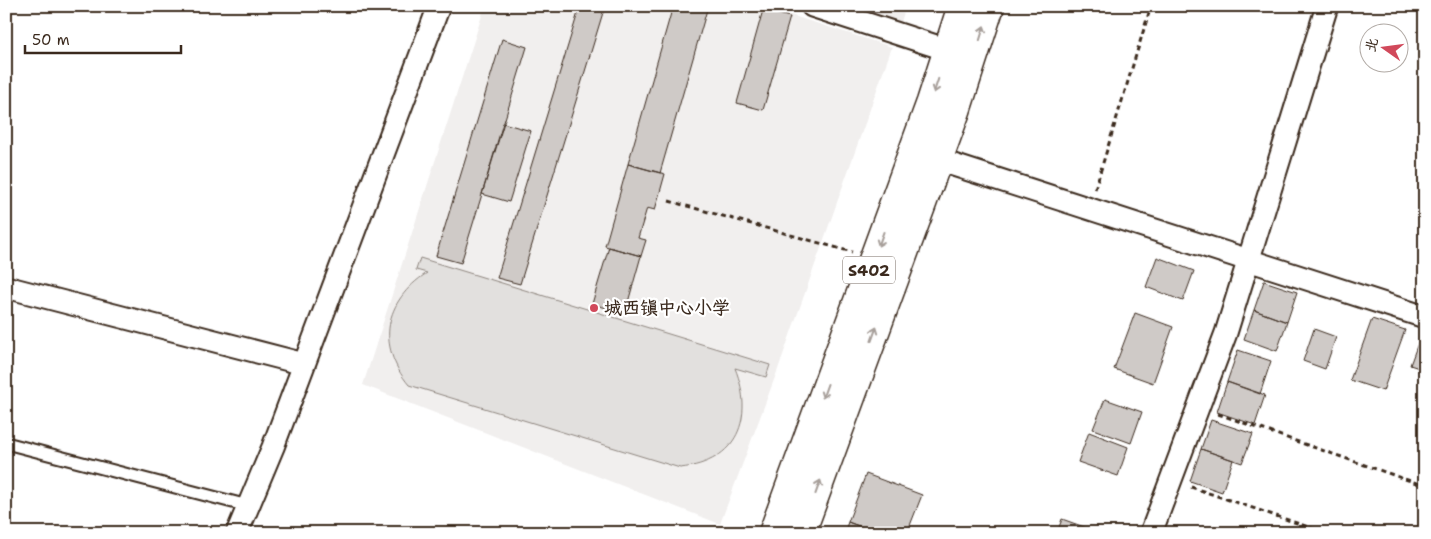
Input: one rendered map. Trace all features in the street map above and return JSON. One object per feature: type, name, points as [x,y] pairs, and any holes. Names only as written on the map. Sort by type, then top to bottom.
[{"type":"main road","name":"S402","points":[[773,533],[948,50],[962,6]]},
{"type":"main road","name":"S402","points":[[801,533],[938,160],[990,6]]},
{"type":"street","points":[[236,533],[304,364],[439,6]]},
{"type":"street","points":[[812,6],[948,50]]},
{"type":"street","points":[[1151,533],[1226,332],[1327,6]]},
{"type":"street","points":[[938,160],[1425,317]]},
{"type":"street","points":[[6,287],[304,364]]},
{"type":"lane","points":[[6,443],[248,506]]},
{"type":"path","points":[[1089,209],[1151,6]]},
{"type":"path","points":[[669,201],[873,259]]},
{"type":"path","points":[[1199,407],[1425,486]]},
{"type":"path","points":[[1171,480],[1326,533]]},
{"type":"shaded area","name":"城西镇中心小学","points":[[485,6],[762,6],[892,47],[777,372],[720,524],[363,385]]},
{"type":"shaded area","points":[[851,6],[906,6],[901,22]]},
{"type":"shaded area","points":[[420,258],[770,365],[766,377],[735,368],[741,386],[743,404],[742,420],[737,434],[728,447],[716,457],[700,464],[680,468],[409,385],[392,355],[389,324],[401,297],[427,273],[416,270]]},
{"type":"building","points":[[580,6],[605,6],[520,284],[497,278]]},
{"type":"building","points":[[673,6],[708,6],[660,173],[628,164]]},
{"type":"building","points":[[763,10],[790,17],[763,110],[737,103]]},
{"type":"building","points":[[502,39],[527,47],[461,263],[436,256]]},
{"type":"building","points":[[503,123],[531,131],[509,202],[482,194]]},
{"type":"building","points":[[628,164],[665,174],[655,210],[647,208],[638,238],[646,240],[641,256],[605,246]]},
{"type":"building","points":[[609,247],[641,256],[625,313],[592,304]]},
{"type":"building","points":[[1157,257],[1194,271],[1183,301],[1146,287]]},
{"type":"building","points":[[1264,281],[1297,292],[1287,322],[1254,310]]},
{"type":"building","points":[[1254,310],[1287,322],[1277,351],[1244,339]]},
{"type":"building","points":[[1135,313],[1173,327],[1153,383],[1114,369]]},
{"type":"building","points":[[1372,319],[1405,330],[1383,391],[1350,380]]},
{"type":"building","points":[[1314,329],[1336,337],[1325,369],[1303,361]]},
{"type":"building","points":[[1421,335],[1425,336],[1425,370],[1410,365]]},
{"type":"building","points":[[1238,350],[1271,361],[1260,394],[1227,382]]},
{"type":"building","points":[[1227,382],[1265,395],[1255,425],[1217,412]]},
{"type":"building","points":[[1105,399],[1142,412],[1131,443],[1093,429]]},
{"type":"building","points":[[1211,420],[1253,434],[1242,463],[1201,449]]},
{"type":"building","points":[[1089,432],[1128,447],[1118,476],[1078,462]]},
{"type":"building","points":[[1201,449],[1233,460],[1222,492],[1190,481]]},
{"type":"building","points":[[866,474],[922,495],[907,533],[877,533],[848,522]]},
{"type":"building","points":[[1062,519],[1098,532],[1057,533]]},
{"type":"building","points":[[848,522],[877,533],[844,533]]},
{"type":"place","name":"城西镇中心小学","points":[[594,308]]}]
